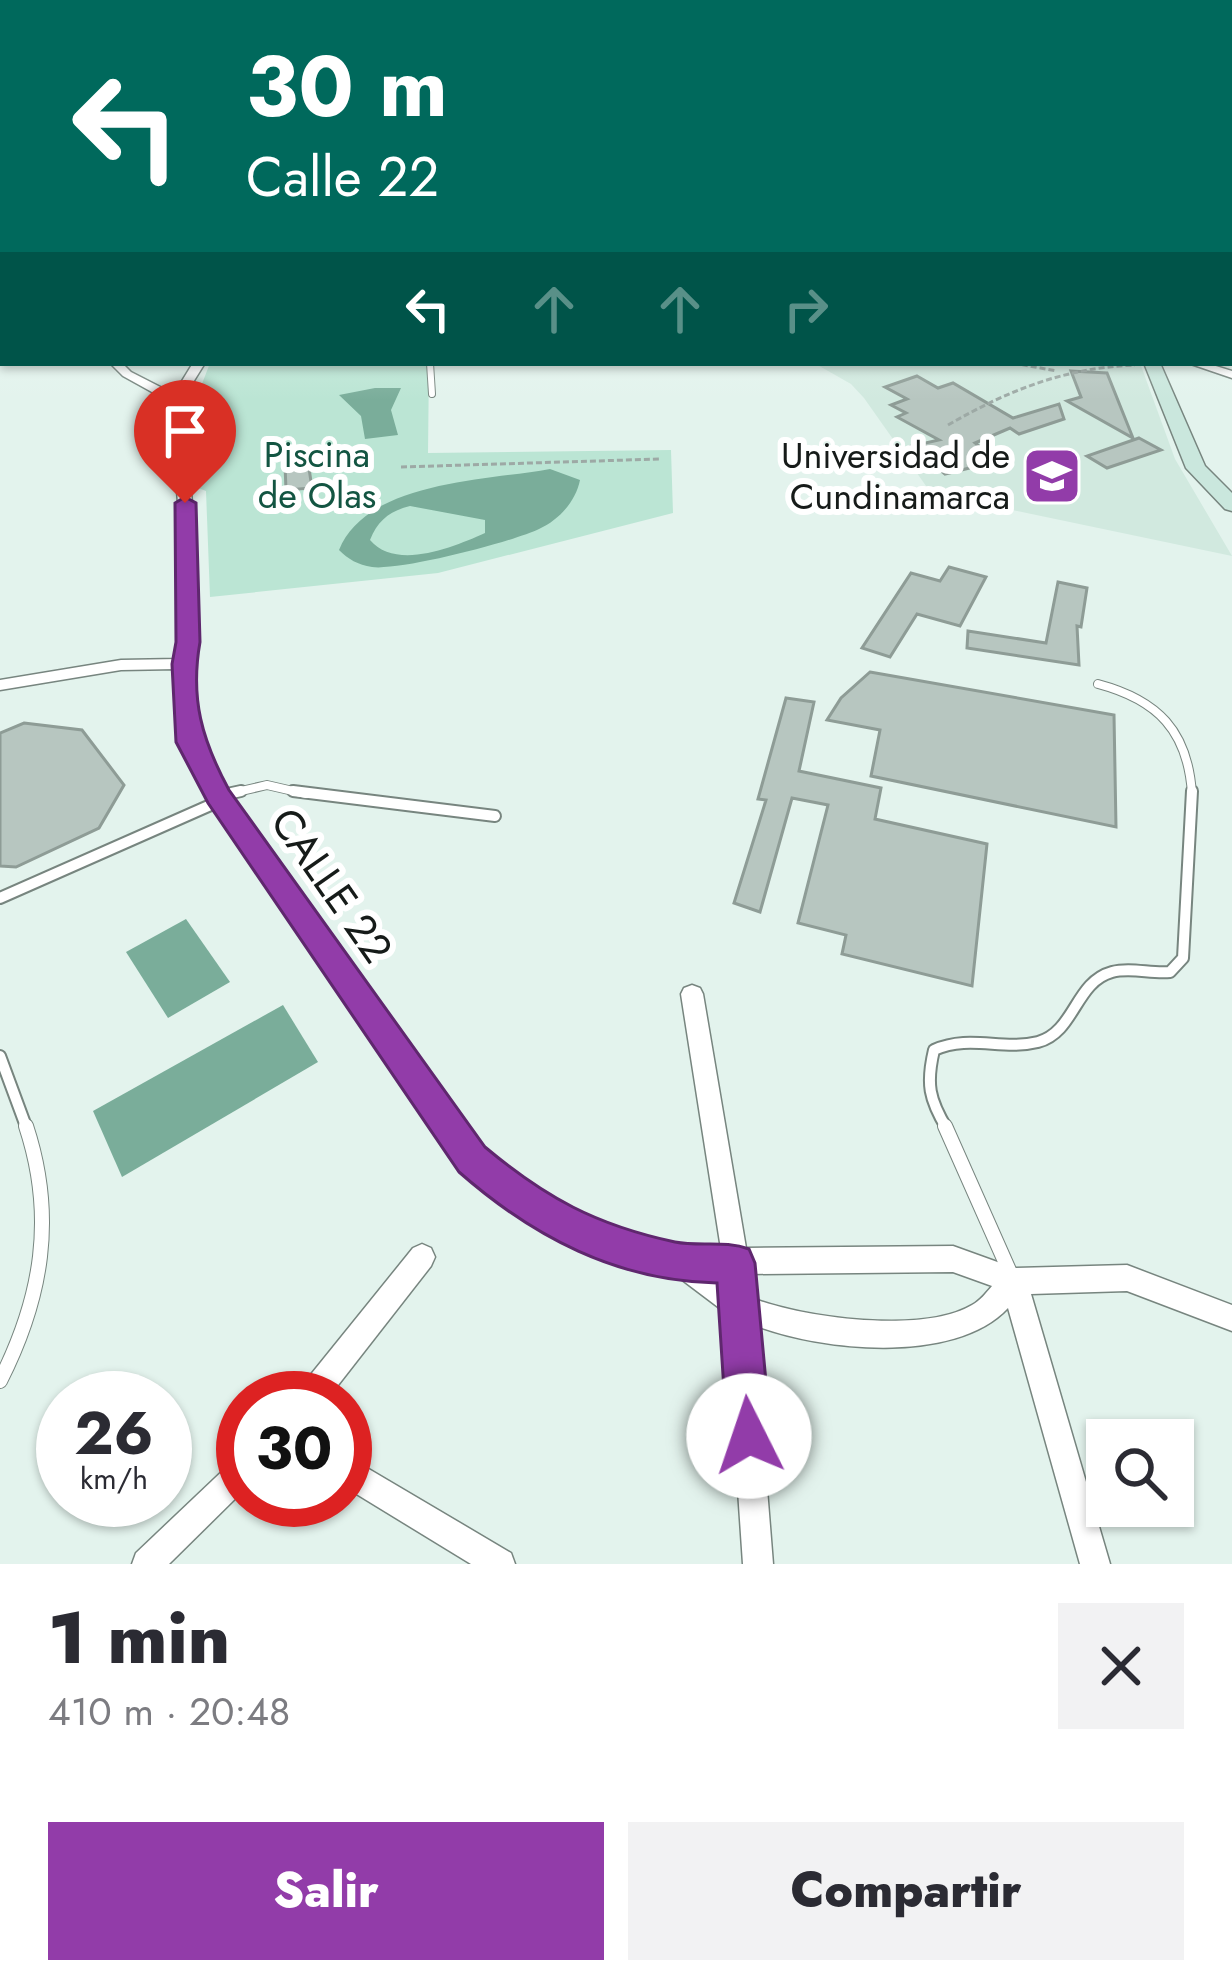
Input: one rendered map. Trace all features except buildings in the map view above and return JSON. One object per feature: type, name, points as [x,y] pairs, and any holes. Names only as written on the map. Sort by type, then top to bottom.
[{"type":"street","points":[[119,366],[176,400],[197,366]]},
{"type":"street","points":[[1158,366],[1196,468],[1232,504]]},
{"type":"street","name":"CALLE 22","points":[[176,400],[185,503],[188,642],[184,664],[189,742],[220,798],[472,1159],[518,1199],[585,1238],[680,1262],[953,1259],[1014,1281],[1127,1278],[1232,1318]]},
{"type":"street","points":[[0,685],[121,665],[184,664]]},
{"type":"street","points":[[692,994],[736,1263],[758,1564]]},
{"type":"street","points":[[331,1371],[422,1257]]},
{"type":"street","name":"CALLE 22","points":[[680,1262],[740,1307],[782,1322],[912,1333],[980,1316],[1014,1281]]},
{"type":"street","points":[[1014,1281],[1095,1564]]},
{"type":"street","points":[[372,1486],[500,1564]]},
{"type":"street","points":[[147,1564],[216,1497]]},
{"type":"lane","points":[[430,366],[432,394]]},
{"type":"lane","points":[[1014,1281],[960,1152],[931,1103],[927,1066],[934,1050],[972,1036],[1035,1042],[1067,1025],[1088,986],[1101,976],[1133,970],[1170,972],[1183,958],[1192,801],[1186,753],[1176,728],[1155,708],[1098,684]]},
{"type":"lane","points":[[0,898],[220,798],[267,785],[325,798],[495,817]]},
{"type":"lane","points":[[0,1056],[28,1120],[46,1204],[47,1249],[35,1300],[0,1381]]},
{"type":"path","points":[[1030,366],[1057,371],[1128,366]]},
{"type":"path","points":[[948,425],[1004,393],[1057,371]]},
{"type":"path","points":[[401,467],[660,459]]},
{"type":"shaded area","name":"Universidad de Cundinamarca","points":[[819,366],[1141,366],[1175,459],[1232,556],[931,493],[851,384]]},
{"type":"shaded area","points":[[401,388],[391,410],[398,435],[365,439],[361,416],[339,395]]},
{"type":"shaded area","points":[[550,469],[580,480],[566,509],[539,529],[406,565],[362,565],[339,550],[353,527],[401,497]],"holes":[[[410,506],[485,520],[485,533],[426,553],[395,554],[370,540],[386,517]]]},
{"type":"shaded area","points":[[186,919],[230,982],[168,1018],[126,952]]},
{"type":"shaded area","points":[[283,1005],[318,1062],[122,1177],[93,1111]]},
{"type":"green space","name":"Piscina de Olas","points":[[209,366],[429,366],[428,453],[671,450],[673,513],[438,573],[210,597],[206,491],[198,488],[195,402]]},
{"type":"place","name":"Universidad de Cundinamarca","points":[[1052,476]]},
{"type":"route","points":[[185,503],[188,642],[184,664],[189,742],[218,796],[472,1159],[518,1199],[585,1238],[680,1262],[736,1263],[749,1436]]}]
